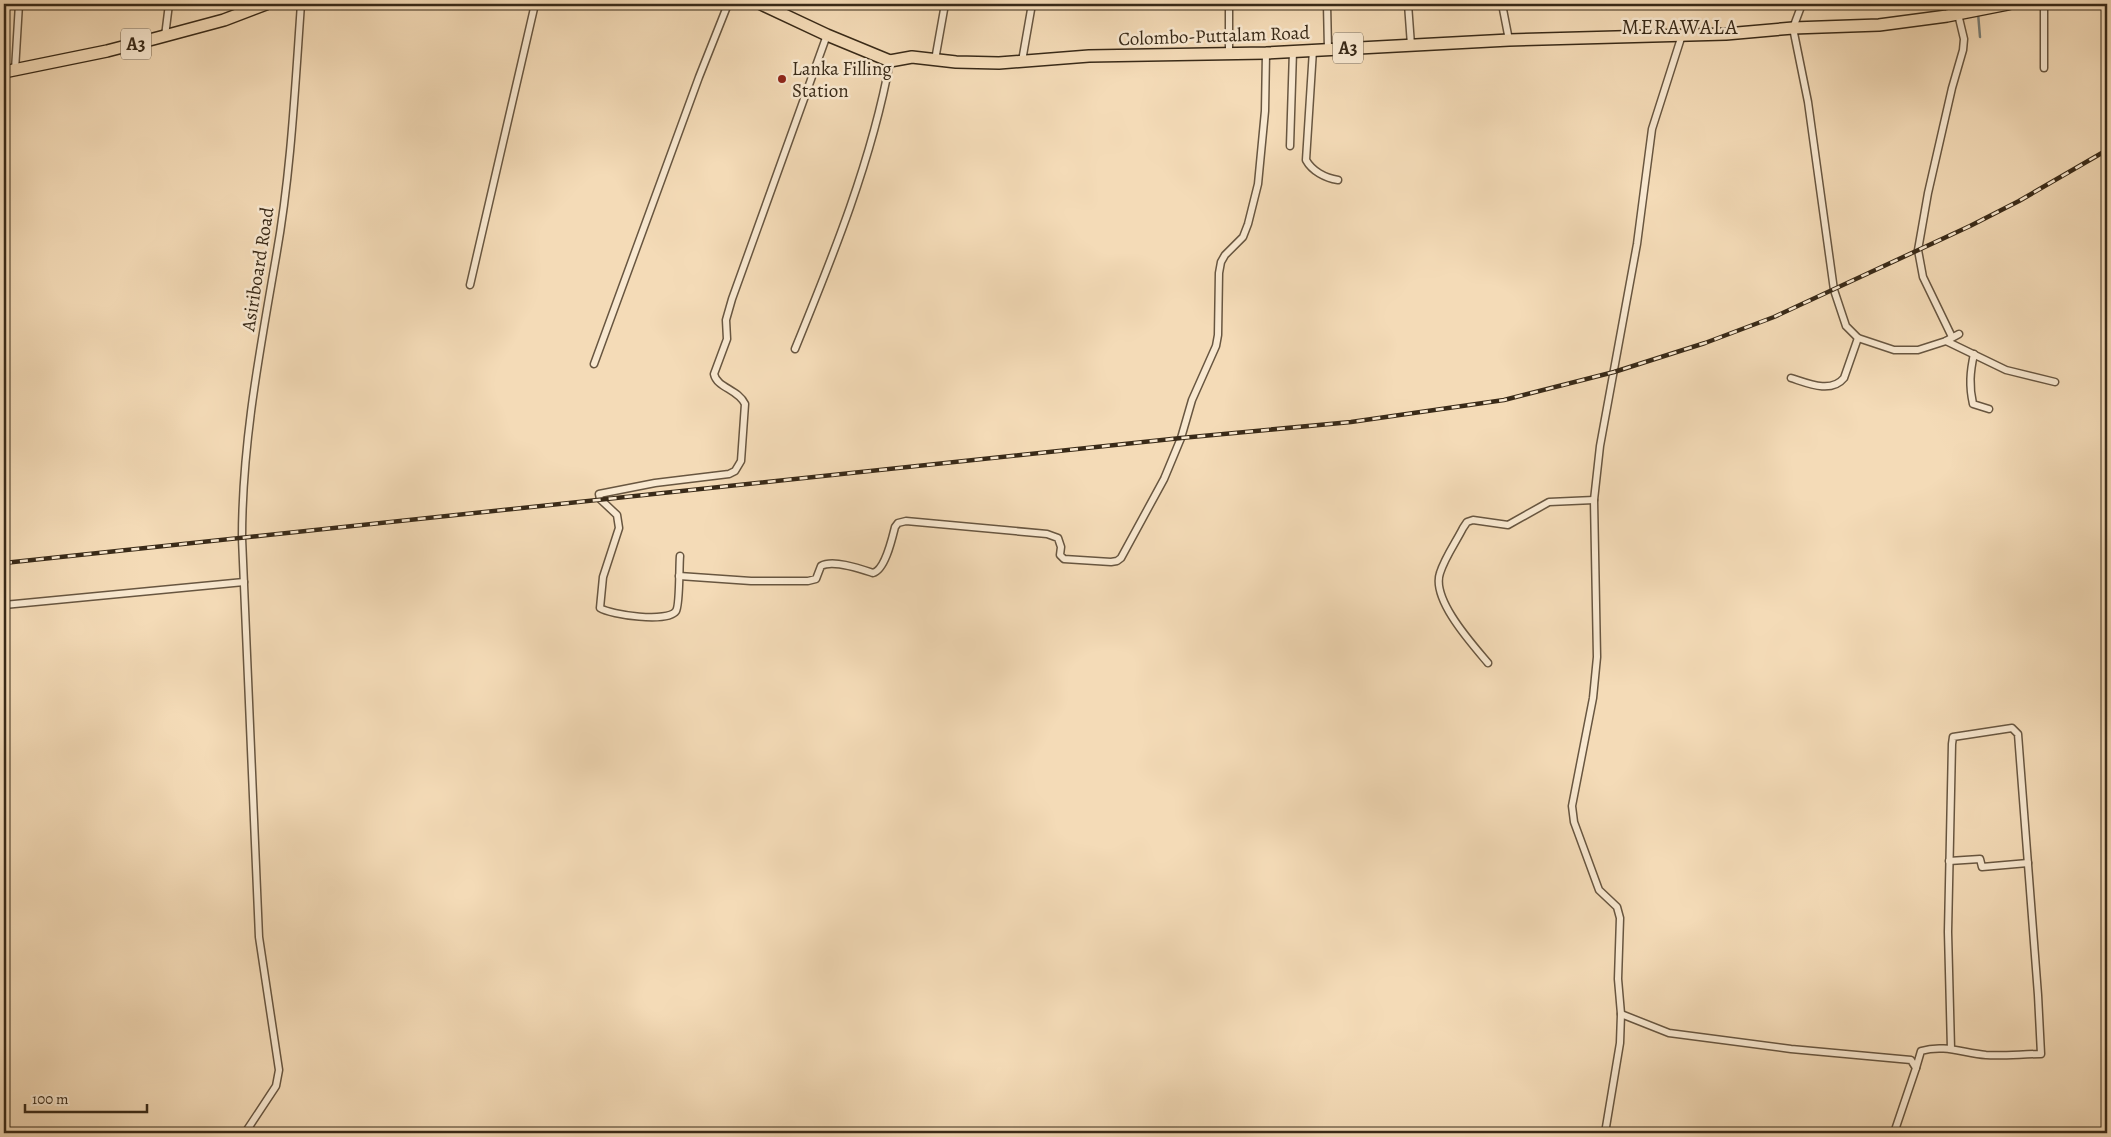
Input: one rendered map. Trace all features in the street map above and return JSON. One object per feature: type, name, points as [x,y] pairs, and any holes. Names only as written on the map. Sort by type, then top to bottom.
[{"type":"highway","name":"A3","points":[[9,71],[107,51],[165,36],[224,20],[266,4]]},
{"type":"highway","points":[[761,4],[890,62]]},
{"type":"highway","name":"Colombo-Puttalam Road","points":[[890,62],[912,57],[999,63],[1089,56],[1293,51],[1879,25],[1958,14],[2008,4]]},
{"type":"street","points":[[9,71],[19,4]]},
{"type":"street","points":[[165,36],[168,4]]},
{"type":"street","name":"Asiriboard Road","points":[[245,1133],[276,1086],[278,1070],[259,937],[242,538],[243,475],[267,306],[277,255],[291,139],[301,4]]},
{"type":"street","points":[[470,285],[535,4]]},
{"type":"street","points":[[594,364],[699,77],[728,4]]},
{"type":"street","points":[[935,60],[945,4]]},
{"type":"street","points":[[1022,61],[1032,4]]},
{"type":"street","points":[[1228,4],[1229,52]]},
{"type":"street","points":[[1327,4],[1328,49]]},
{"type":"street","points":[[1408,4],[1411,45]]},
{"type":"street","points":[[1502,4],[1509,40]]},
{"type":"street","points":[[1802,4],[1793,28],[1808,102],[1834,290],[1846,326],[1858,338],[1894,350],[1918,350],[1959,334]]},
{"type":"street","points":[[2044,4],[2044,68]]},
{"type":"street","points":[[1958,14],[1964,39],[1963,50],[1952,88],[1928,192],[1918,250],[1924,277],[1949,339],[2006,370],[2055,382]]},
{"type":"street","points":[[680,556],[678,607],[674,613],[669,616],[642,617],[601,609],[603,577],[619,528],[617,515],[600,499],[599,494],[655,483],[729,474],[740,464],[745,404],[736,392],[716,380],[714,374],[726,339],[726,320],[732,299],[827,35]]},
{"type":"street","points":[[1605,1133],[1620,1043],[1621,1014],[1618,980],[1620,918],[1617,907],[1599,890],[1574,822],[1572,806],[1593,698],[1597,657],[1594,500],[1600,446],[1637,244],[1652,129],[1682,35]]},
{"type":"street","points":[[1313,50],[1306,160],[1314,170],[1325,177],[1338,180]]},
{"type":"street","points":[[1290,146],[1293,51]]},
{"type":"street","points":[[679,576],[751,581],[808,582],[816,579],[821,566],[828,564],[843,565],[873,573],[877,572],[882,566],[895,527],[906,521],[1047,534],[1058,538],[1061,547],[1060,555],[1064,559],[1117,562],[1121,558],[1164,478],[1181,438],[1192,400],[1216,346],[1221,262],[1225,255],[1243,237],[1258,184],[1265,111],[1266,52]]},
{"type":"street","points":[[795,349],[825,275],[862,171],[883,103],[890,62]]},
{"type":"street","points":[[1791,378],[1825,387],[1841,382],[1858,338]]},
{"type":"street","points":[[1974,354],[1969,387],[1973,404],[1989,409]]},
{"type":"street","points":[[1488,663],[1460,631],[1440,591],[1440,573],[1463,528],[1467,522],[1473,520],[1508,525],[1549,502],[1594,500]]},
{"type":"street","points":[[4,605],[244,582]]},
{"type":"street","points":[[1894,1133],[1921,1051],[1934,1047],[1951,1050],[1987,1055],[2041,1054],[2018,734],[2012,728],[1953,737],[1948,932],[1951,1050]]},
{"type":"street","points":[[1950,861],[1980,859],[1982,867],[2028,863]]},
{"type":"street","points":[[1621,1014],[1669,1033],[1791,1050],[1906,1059],[1911,1060],[1916,1068]]},
{"type":"waterway","points":[[1978,13],[1980,37]]},
{"type":"railway","points":[[4,563],[1181,438],[1351,422],[1504,400],[1614,372],[1705,343],[1774,317],[1970,226],[2019,201],[2107,150]]},
{"type":"place","name":"Lanka Filling Station","points":[[782,79]]},
{"type":"district","name":"MERAWALA","points":[[1680,27]]}]
